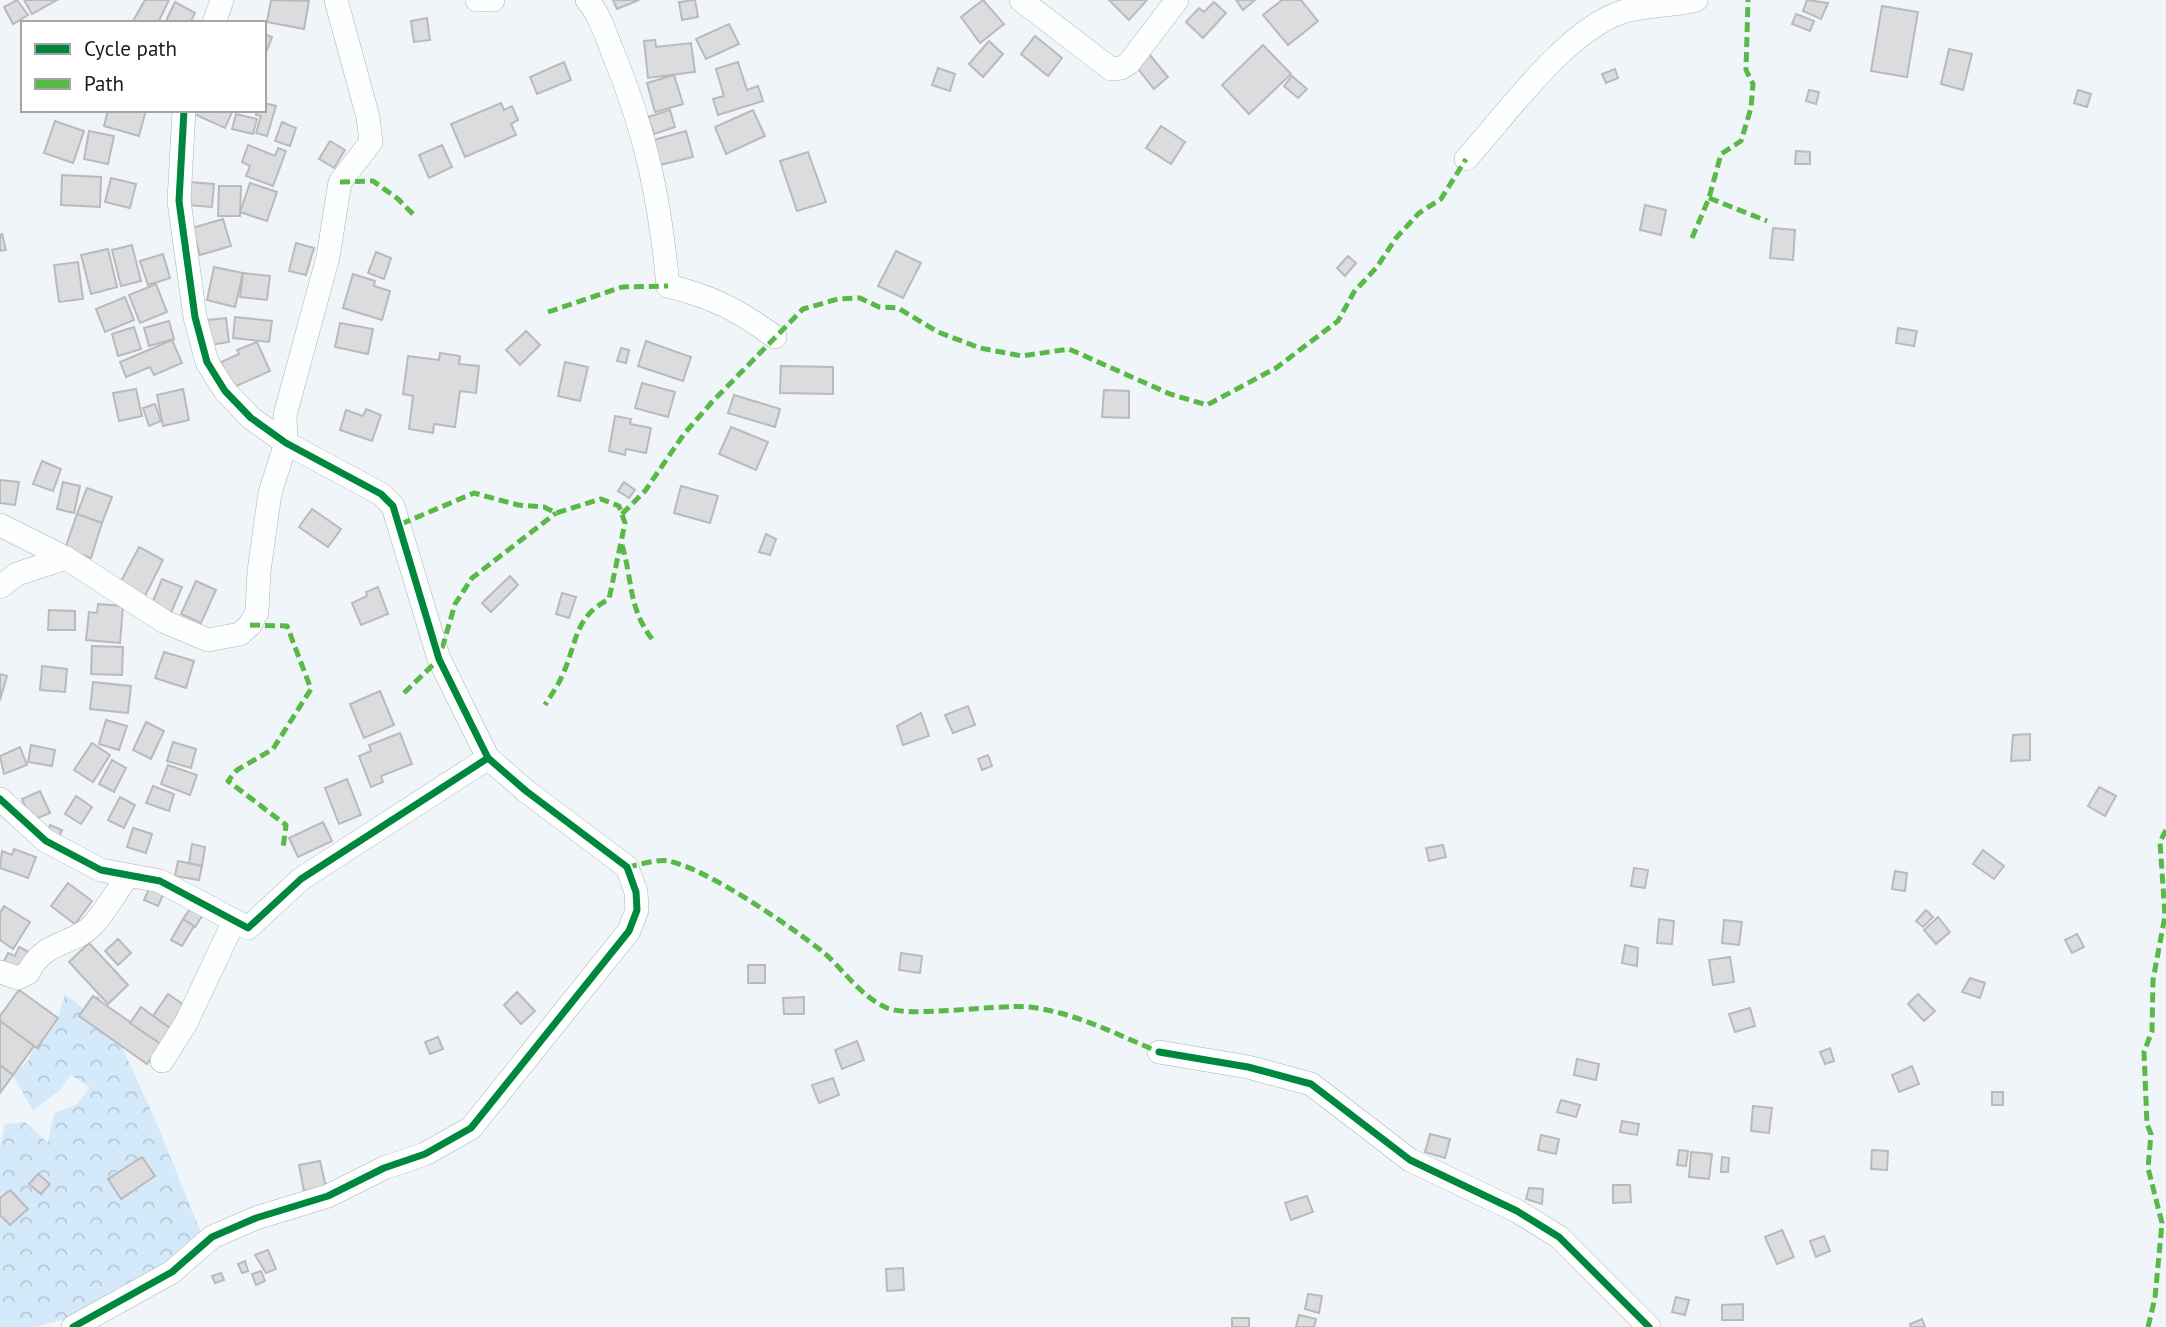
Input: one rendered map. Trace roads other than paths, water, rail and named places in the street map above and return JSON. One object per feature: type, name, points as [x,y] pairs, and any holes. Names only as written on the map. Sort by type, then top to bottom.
[{"type":"street","points":[[215,21],[222,0]]},
{"type":"street","points":[[0,526],[66,558],[147,611],[208,640],[240,634],[250,625],[257,612],[259,571],[271,493],[286,443],[285,415],[328,257],[340,182],[371,142],[368,117],[336,0]]},
{"type":"street","points":[[477,0],[493,0]]},
{"type":"street","points":[[587,0],[622,75],[642,132],[658,194],[668,286],[706,295],[737,309],[775,337]]},
{"type":"street","points":[[1021,0],[1101,64],[1111,69],[1129,64],[1177,0]]},
{"type":"street","points":[[1466,159],[1568,46],[1596,24],[1624,11],[1696,0]]},
{"type":"street","points":[[73,1327],[98,1319],[172,1272],[212,1237],[256,1218],[328,1196],[384,1168],[425,1154],[471,1128],[629,931],[637,911],[636,892],[627,867],[526,791],[488,758],[439,659],[393,506],[366,485],[286,443],[251,418],[225,391],[207,362],[195,317],[179,201],[184,112]]},
{"type":"street","points":[[0,587],[16,574],[66,558]]},
{"type":"street","points":[[0,799],[46,841],[101,870],[168,884],[248,928],[301,879],[488,758]]},
{"type":"street","points":[[0,972],[18,978],[28,973],[33,962],[48,949],[81,934],[94,924],[127,877]]},
{"type":"street","points":[[162,1061],[186,1023],[234,921]]},
{"type":"street","points":[[1159,1052],[1248,1067],[1311,1084],[1410,1160],[1517,1211],[1559,1237],[1649,1327]]}]
